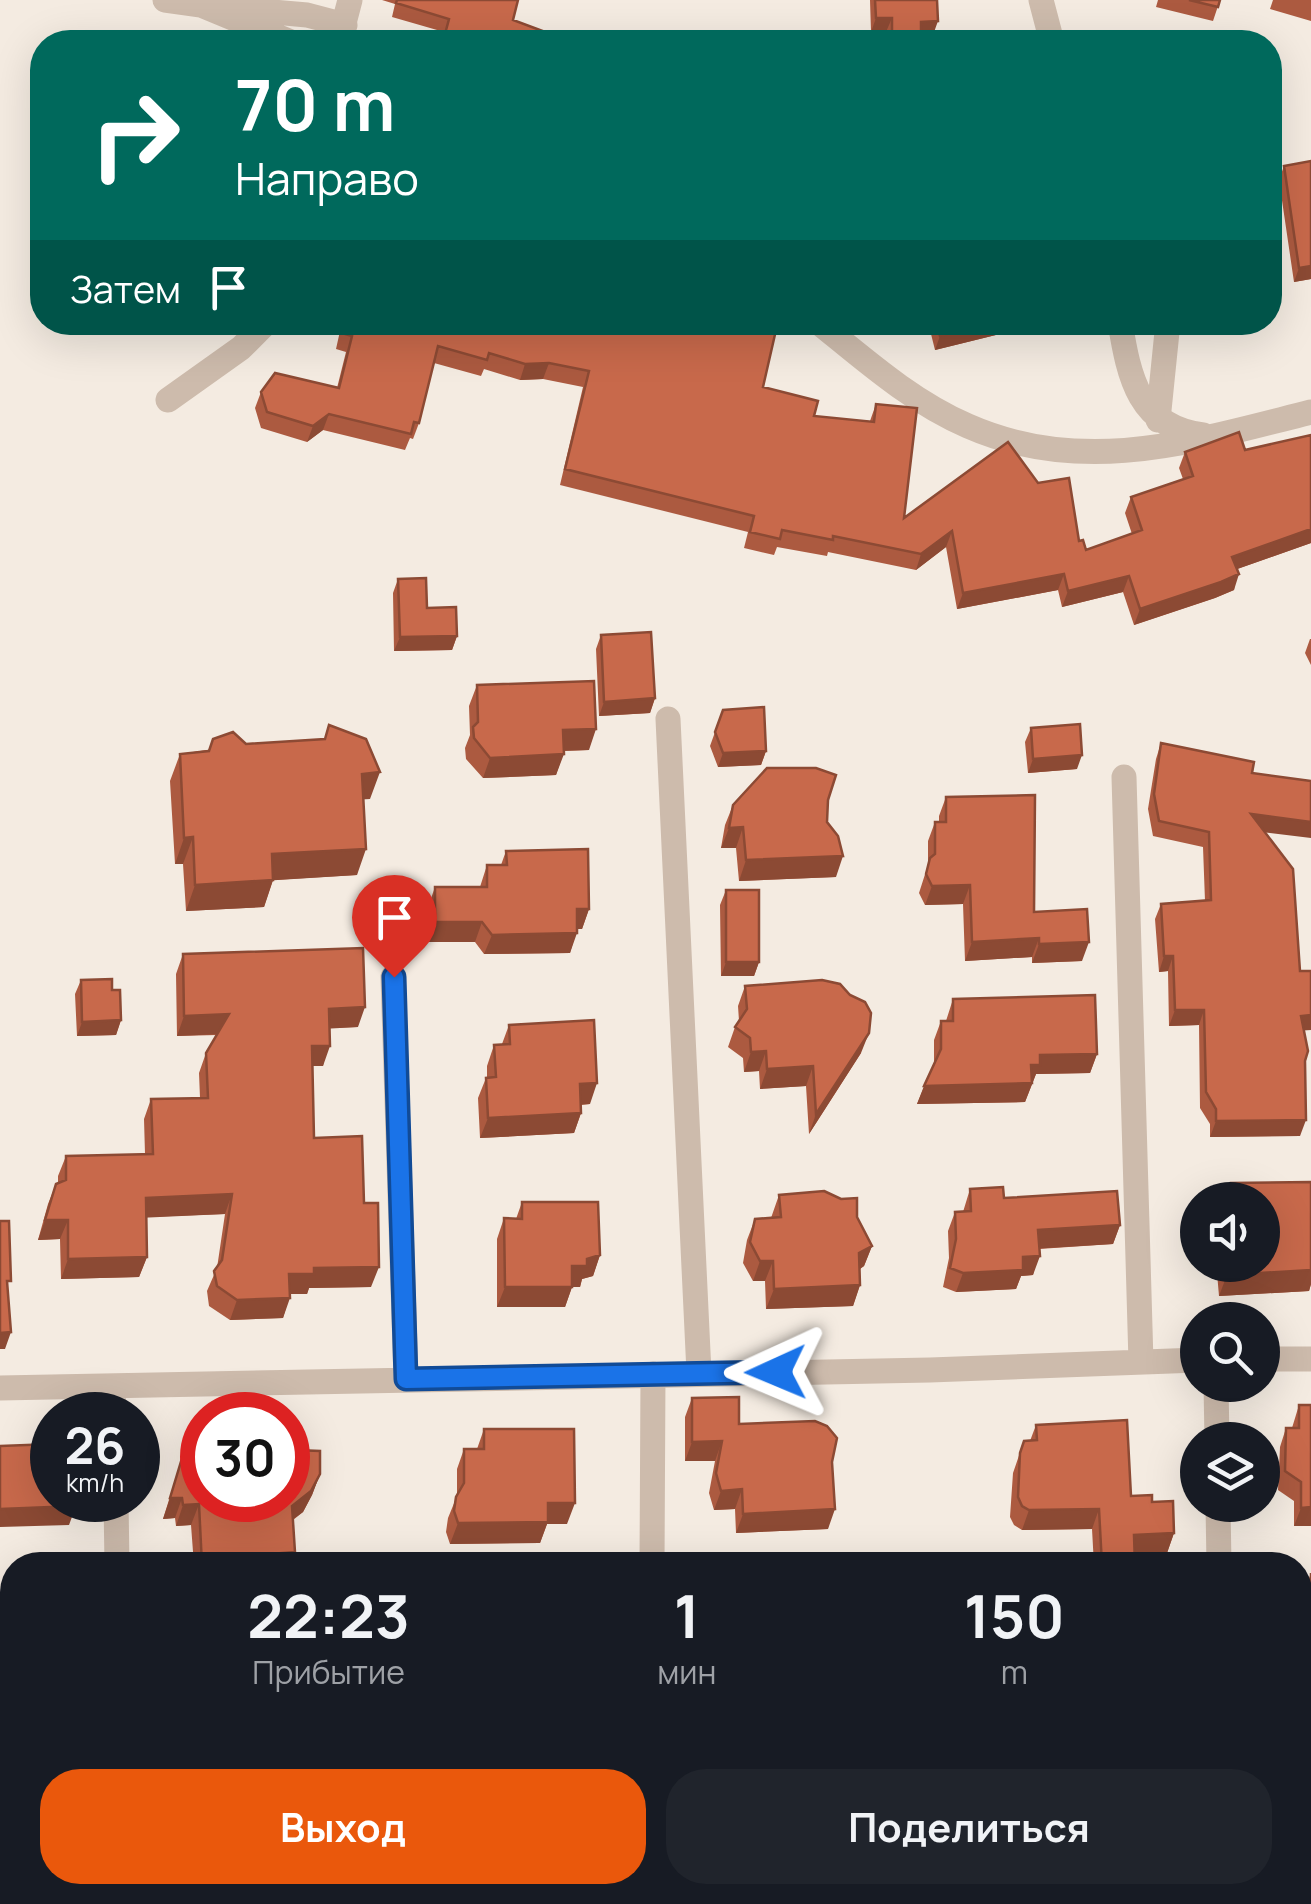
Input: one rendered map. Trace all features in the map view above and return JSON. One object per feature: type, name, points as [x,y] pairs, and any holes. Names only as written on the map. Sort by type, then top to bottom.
[{"type":"street","points":[[165,0],[345,22]]},
{"type":"street","points":[[1041,0],[1049,30]]},
{"type":"street","points":[[204,6],[263,30]]},
{"type":"street","points":[[168,400],[254,335]]},
{"type":"street","points":[[834,335],[900,387],[968,426],[1051,451],[1121,453],[1311,412]]},
{"type":"street","points":[[1122,335],[1141,400],[1158,420],[1180,432],[1211,436]]},
{"type":"street","points":[[1158,420],[1167,335]]},
{"type":"street","points":[[668,719],[699,1373]]},
{"type":"street","points":[[1124,778],[1141,1362]]},
{"type":"street","points":[[394,977],[406,1379]]},
{"type":"street","points":[[1280,1360],[1311,1359]]},
{"type":"street","points":[[0,1388],[1180,1361]]},
{"type":"street","points":[[652,1552],[653,1374]]},
{"type":"street","points":[[114,1386],[114,1392]]},
{"type":"street","points":[[116,1522],[117,1552]]},
{"type":"street","points":[[1218,1522],[1219,1552]]},
{"type":"building","points":[[518,0],[513,20],[540,30],[446,30],[449,19],[396,3]]},
{"type":"building","points":[[875,0],[937,0],[938,21],[921,22],[921,30],[892,30],[892,18],[876,18]]},
{"type":"building","points":[[1189,0],[1220,0],[1218,7]]},
{"type":"building","points":[[1311,161],[1311,266],[1299,268],[1284,166]]},
{"type":"building","points":[[349,335],[775,335],[763,387],[818,401],[814,416],[874,422],[876,404],[917,408],[904,518],[1008,442],[1038,483],[1069,478],[1079,541],[1083,540],[1086,550],[1142,530],[1131,497],[1193,476],[1185,452],[1239,432],[1245,450],[1311,435],[1311,529],[1232,557],[1239,574],[1140,609],[1129,576],[1068,591],[1064,574],[963,593],[952,531],[921,554],[782,530],[780,539],[750,532],[754,516],[565,469],[589,371],[549,363],[525,364],[489,353],[487,360],[438,346],[419,423],[414,422],[411,434],[329,414],[313,426],[267,412],[261,392],[275,373],[339,388],[352,336]]},
{"type":"building","points":[[426,578],[427,608],[456,607],[457,636],[400,637],[398,579]]},
{"type":"building","points":[[651,632],[655,698],[604,702],[601,635]]},
{"type":"building","points":[[594,681],[596,729],[563,730],[564,754],[490,758],[474,738],[473,727],[478,722],[477,685]]},
{"type":"building","points":[[764,707],[766,751],[723,753],[715,732],[723,710]]},
{"type":"building","points":[[1080,724],[1082,755],[1033,759],[1031,728]]},
{"type":"building","points":[[329,725],[366,739],[380,772],[362,774],[366,849],[272,854],[273,880],[195,885],[193,837],[184,838],[180,754],[209,751],[213,739],[233,732],[246,744],[325,739]]},
{"type":"building","points":[[1161,743],[1254,762],[1252,773],[1311,781],[1311,822],[1251,814],[1293,869],[1300,971],[1311,971],[1311,1015],[1301,1016],[1308,1051],[1306,1120],[1216,1121],[1216,1109],[1206,1092],[1204,1010],[1175,1010],[1173,956],[1164,956],[1161,904],[1211,900],[1209,832],[1159,821],[1154,794]]},
{"type":"building","points":[[767,768],[816,768],[836,775],[828,800],[827,822],[838,836],[843,856],[746,860],[743,827],[729,828],[733,805]]},
{"type":"building","points":[[1035,795],[1034,912],[1087,909],[1089,942],[1039,944],[1039,938],[972,942],[970,885],[932,886],[926,874],[935,854],[935,822],[946,822],[946,797]]},
{"type":"building","points":[[588,849],[589,909],[577,909],[577,933],[492,935],[482,922],[435,922],[435,887],[487,887],[487,865],[507,865],[506,851]]},
{"type":"building","points":[[726,890],[759,890],[759,962],[726,962]]},
{"type":"building","points":[[363,948],[365,1007],[329,1009],[330,1046],[312,1046],[314,1138],[362,1136],[364,1203],[378,1203],[379,1267],[314,1268],[314,1274],[289,1274],[290,1298],[237,1300],[217,1286],[214,1271],[222,1260],[232,1194],[146,1198],[147,1257],[68,1259],[68,1220],[45,1220],[56,1184],[66,1180],[66,1156],[153,1154],[151,1099],[208,1098],[206,1053],[229,1014],[184,1016],[183,954]]},
{"type":"building","points":[[112,979],[112,990],[120,990],[121,1020],[82,1022],[81,980]]},
{"type":"building","points":[[822,980],[840,984],[850,995],[865,1002],[871,1013],[869,1033],[816,1114],[813,1066],[767,1069],[766,1051],[751,1052],[750,1038],[735,1027],[747,1009],[745,986]]},
{"type":"building","points":[[1095,995],[1097,1054],[1040,1055],[1040,1065],[1031,1065],[1032,1083],[924,1086],[941,1049],[941,1021],[953,1021],[953,999]]},
{"type":"building","points":[[594,1020],[597,1083],[580,1084],[581,1113],[488,1118],[486,1078],[496,1077],[494,1045],[510,1044],[509,1025]]},
{"type":"building","points":[[1280,1182],[1311,1182],[1311,1270],[1280,1272]]},
{"type":"building","points":[[1003,1187],[1004,1198],[1117,1191],[1120,1225],[1038,1230],[1040,1256],[1023,1257],[1023,1270],[963,1273],[950,1268],[956,1239],[955,1212],[971,1211],[970,1189]]},
{"type":"building","points":[[824,1191],[841,1199],[857,1198],[857,1217],[872,1246],[859,1253],[860,1285],[774,1289],[773,1261],[760,1261],[750,1242],[755,1219],[781,1217],[779,1195]]},
{"type":"building","points":[[522,1202],[598,1202],[600,1255],[587,1259],[587,1266],[572,1266],[572,1287],[505,1287],[504,1218],[522,1219]]},
{"type":"building","points":[[0,1221],[9,1221],[11,1281],[7,1281],[11,1332],[0,1333]]},
{"type":"building","points":[[739,1397],[739,1424],[815,1421],[827,1426],[837,1438],[832,1462],[835,1509],[743,1514],[742,1489],[721,1491],[716,1473],[722,1441],[692,1442],[692,1398]]},
{"type":"building","points":[[1299,1405],[1311,1405],[1311,1507],[1301,1508],[1301,1482],[1285,1471],[1286,1428],[1299,1428]]},
{"type":"building","points":[[1127,1420],[1131,1496],[1152,1495],[1152,1502],[1173,1501],[1174,1533],[1134,1535],[1135,1552],[1101,1552],[1099,1509],[1029,1510],[1022,1506],[1018,1497],[1020,1453],[1024,1441],[1037,1440],[1036,1425]]},
{"type":"building","points":[[484,1429],[574,1429],[575,1503],[548,1503],[548,1522],[458,1523],[454,1511],[464,1483],[464,1449],[484,1449]]},
{"type":"building","points":[[30,1445],[30,1508],[0,1509],[0,1446]]},
{"type":"building","points":[[310,1451],[320,1451],[320,1474],[311,1491]]},
{"type":"building","points":[[180,1465],[180,1498],[170,1498]]},
{"type":"building","points":[[200,1522],[293,1522],[295,1552],[201,1552]]},
{"type":"route","points":[[394,977],[406,1379],[776,1372]]}]
